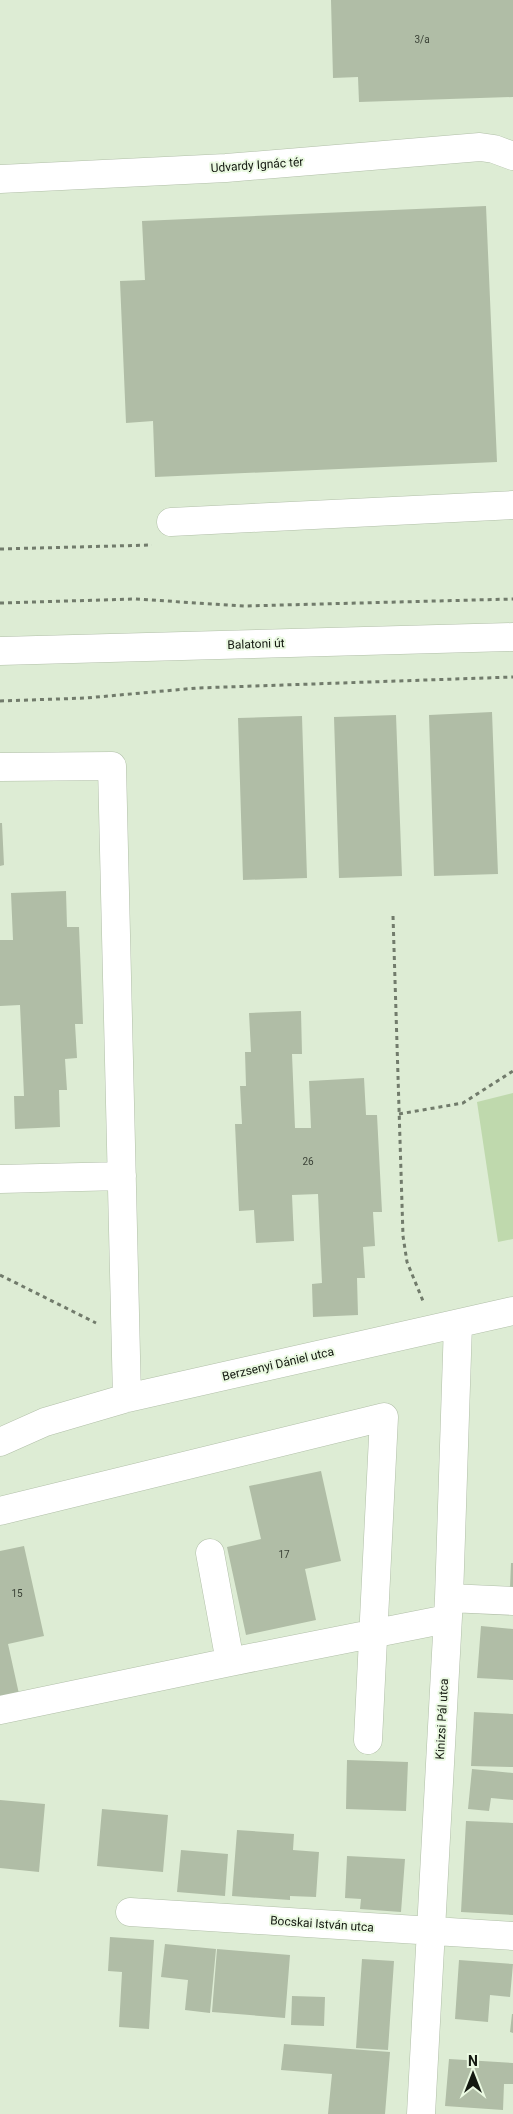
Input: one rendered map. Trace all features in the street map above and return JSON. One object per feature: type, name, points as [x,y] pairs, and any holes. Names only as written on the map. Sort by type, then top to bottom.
[{"type":"street","name":"Udvardy Ignác tér","points":[[0,179],[226,168],[480,147],[494,149],[513,156]]},
{"type":"street","points":[[171,522],[513,505]]},
{"type":"street","name":"Balatoni út","points":[[0,651],[513,637]]},
{"type":"street","points":[[0,767],[112,766],[127,1398]]},
{"type":"street","points":[[0,1179],[122,1176]]},
{"type":"street","name":"Berzsenyi Dániel utca","points":[[0,1442],[45,1422],[127,1398],[513,1312]]},
{"type":"street","name":"Kinizsi Pál utca","points":[[421,2114],[448,1608],[446,1326]]},
{"type":"street","points":[[0,1511],[384,1417],[368,1740]]},
{"type":"street","name":"Berzsenyi Dániel utca","points":[[0,1428],[45,1422]]},
{"type":"street","points":[[210,1553],[230,1662]]},
{"type":"street","points":[[0,1710],[373,1633],[448,1608],[513,1602]]},
{"type":"street","name":"Bocskai István utca","points":[[130,1912],[513,1936]]},
{"type":"path","points":[[0,604],[135,599],[244,606],[513,599]]},
{"type":"path","points":[[0,701],[86,698],[197,688],[513,677]]},
{"type":"path","points":[[393,916],[402,1236],[408,1262],[446,1326]]},
{"type":"path","points":[[399,1114],[463,1103],[513,1071]]},
{"type":"path","points":[[0,1275],[126,1338]]},
{"type":"green space","points":[[513,1093],[513,1239],[498,1242],[477,1102]]},
{"type":"building","points":[[331,0],[513,0],[513,97],[359,102],[358,77],[333,78]]},
{"type":"building","points":[[486,206],[497,462],[155,477],[153,421],[126,423],[120,281],[145,280],[142,221]]},
{"type":"building","points":[[492,712],[498,874],[434,876],[429,715]]},
{"type":"building","points":[[396,715],[402,876],[339,878],[334,717]]},
{"type":"building","points":[[302,716],[307,878],[243,880],[238,718]]},
{"type":"building","points":[[0,823],[2,823],[4,865],[0,866]]},
{"type":"building","points":[[66,891],[67,927],[79,927],[83,1024],[75,1024],[77,1058],[65,1059],[67,1090],[59,1090],[60,1127],[15,1129],[14,1096],[24,1096],[20,1005],[0,1006],[0,940],[13,940],[11,893]]},
{"type":"building","points":[[301,1011],[302,1054],[292,1054],[295,1128],[311,1128],[309,1081],[364,1078],[366,1115],[377,1115],[382,1212],[373,1212],[375,1246],[363,1247],[365,1278],[357,1278],[358,1315],[313,1317],[312,1284],[322,1283],[318,1194],[292,1195],[294,1241],[256,1243],[254,1210],[239,1211],[235,1124],[242,1124],[240,1086],[246,1086],[245,1052],[251,1052],[249,1013]]},
{"type":"building","points":[[321,1471],[341,1561],[305,1569],[316,1620],[246,1635],[227,1547],[261,1539],[249,1486]]},
{"type":"building","points":[[24,1546],[44,1636],[8,1644],[19,1694],[0,1698],[0,1551]]},
{"type":"building","points":[[511,1563],[513,1563],[513,1588],[510,1588]]},
{"type":"building","points":[[481,1626],[513,1629],[513,1680],[477,1678]]},
{"type":"building","points":[[474,1712],[513,1714],[513,1767],[471,1766]]},
{"type":"building","points":[[347,1760],[408,1762],[406,1811],[346,1809]]},
{"type":"building","points":[[472,1769],[513,1773],[513,1800],[491,1798],[489,1811],[468,1809]]},
{"type":"building","points":[[0,1800],[45,1804],[39,1872],[0,1868]]},
{"type":"building","points":[[102,1809],[168,1815],[163,1872],[97,1866]]},
{"type":"building","points":[[466,1821],[513,1823],[513,1915],[461,1912]]},
{"type":"building","points":[[237,1830],[294,1834],[293,1850],[319,1852],[316,1897],[290,1896],[290,1900],[232,1896]]},
{"type":"building","points":[[181,1850],[228,1854],[225,1896],[177,1892]]},
{"type":"building","points":[[347,1856],[405,1859],[401,1912],[360,1909],[361,1899],[345,1898]]},
{"type":"building","points":[[110,1937],[154,1940],[149,2029],[119,2027],[122,1972],[108,1971]]},
{"type":"building","points":[[165,1944],[216,1949],[210,2013],[185,2010],[188,1980],[161,1977]]},
{"type":"building","points":[[217,1949],[290,1955],[285,2018],[212,2012]]},
{"type":"building","points":[[362,1959],[394,1961],[388,2050],[356,2048]]},
{"type":"building","points":[[459,1960],[513,1964],[510,1997],[490,1995],[488,2022],[455,2019]]},
{"type":"building","points":[[292,1996],[325,1997],[324,2026],[291,2025]]},
{"type":"building","points":[[513,2014],[513,2033],[510,2032]]},
{"type":"building","points":[[284,2044],[390,2052],[385,2114],[328,2114],[332,2074],[281,2070]]},
{"type":"building","points":[[449,2059],[513,2063],[513,2084],[504,2084],[503,2110],[445,2106]]}]
